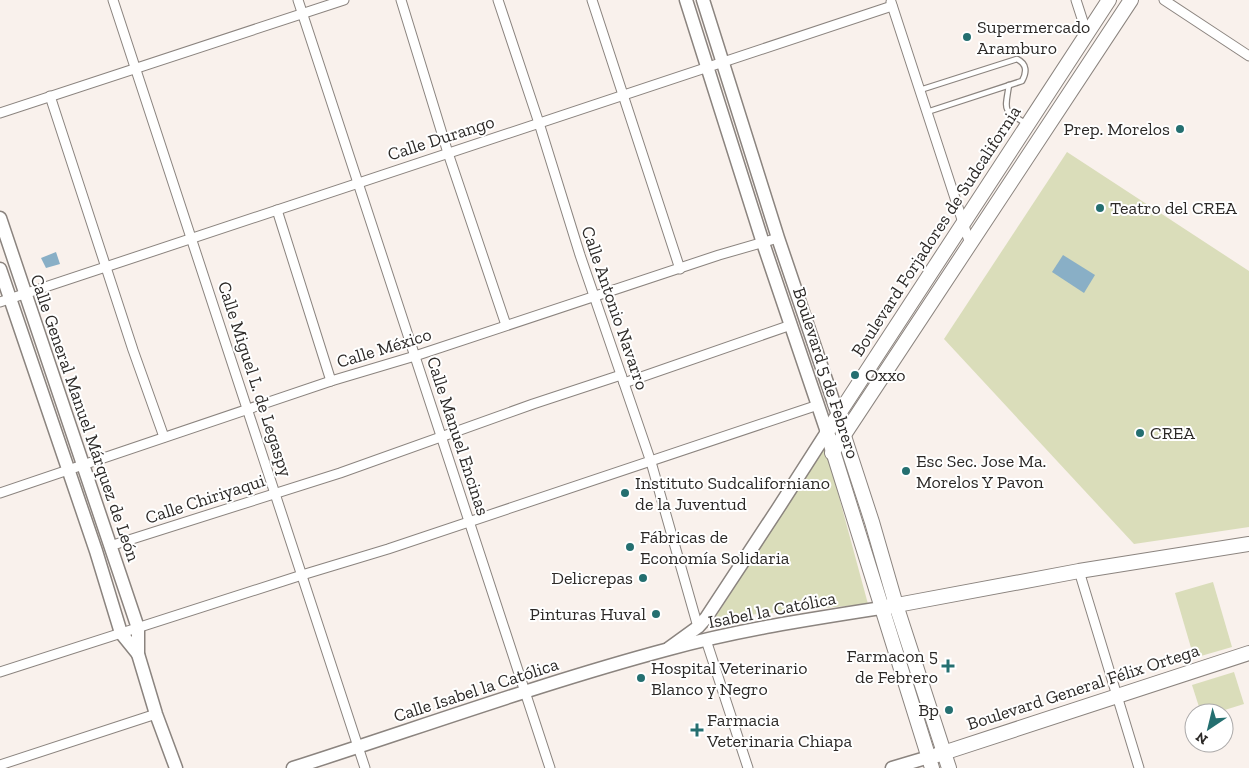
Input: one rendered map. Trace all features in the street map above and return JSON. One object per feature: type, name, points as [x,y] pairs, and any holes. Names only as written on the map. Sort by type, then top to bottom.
[{"type":"main road","name":"Boulevard Forjadores de Sudcalifornia","points":[[827,432],[1109,0]]},
{"type":"main road","name":"Boulevard Forjadores de Sudcalifornia","points":[[832,453],[1131,0]]},
{"type":"main road","name":"Boulevard 5 de Febrero","points":[[838,415],[896,605],[949,768]]},
{"type":"main road","name":"Boulevard 5 de Febrero","points":[[827,432],[930,763]]},
{"type":"main road","points":[[881,608],[1079,571],[1249,544]]},
{"type":"main road","name":"Boulevard General Félix Ortega","points":[[930,763],[945,752],[1249,653]]},
{"type":"street","name":"Calle Miguel L. de Legaspy","points":[[113,0],[365,768]]},
{"type":"street","name":"Calle Manuel Encinas","points":[[298,0],[550,768]]},
{"type":"street","points":[[0,112],[344,0]]},
{"type":"street","points":[[401,0],[448,153],[506,325]]},
{"type":"street","name":"Calle Antonio Navarro","points":[[498,0],[569,221],[651,462],[698,627]]},
{"type":"street","points":[[592,0],[680,269]]},
{"type":"street","name":"Boulevard 5 de Febrero","points":[[686,0],[763,243],[827,432]]},
{"type":"street","name":"Boulevard 5 de Febrero","points":[[703,0],[778,238],[838,415]]},
{"type":"street","points":[[1076,0],[1087,34]]},
{"type":"street","points":[[1164,0],[1249,56]]},
{"type":"street","points":[[891,3],[970,244]]},
{"type":"street","name":"Calle Durango","points":[[5,300],[723,62],[891,3]]},
{"type":"street","points":[[50,96],[164,437]]},
{"type":"street","points":[[277,210],[331,381]]},
{"type":"street","name":"Calle General Manuel Márquez de León","points":[[0,218],[138,628],[138,654]]},
{"type":"street","name":"Calle México","points":[[0,493],[331,381],[415,356],[778,238]]},
{"type":"street","name":"Calle General Manuel Márquez de León","points":[[0,269],[5,300],[96,551],[121,633]]},
{"type":"street","name":"Calle Chiriyaqui","points":[[110,546],[340,474],[427,444],[441,437],[791,325]]},
{"type":"street","points":[[0,672],[388,549],[818,405]]},
{"type":"street","name":"Boulevard Forjadores de Sudcalifornia","points":[[669,648],[698,627],[827,432]]},
{"type":"street","points":[[1079,571],[1139,768]]},
{"type":"street","name":"Isabel la Católica","points":[[669,648],[788,622],[881,608]]},
{"type":"street","points":[[121,633],[138,654],[156,714],[176,768]]},
{"type":"street","points":[[706,640],[748,768]]},
{"type":"street","name":"Calle Isabel la Católica","points":[[293,768],[525,692],[669,648]]},
{"type":"street","points":[[0,765],[156,714]]},
{"type":"street","points":[[892,768],[930,763]]},
{"type":"lane","points":[[920,90],[1017,59],[1022,61],[1025,66],[1026,74],[1022,81],[927,112]]},
{"type":"lane","points":[[1008,85],[1005,108],[1007,112],[1028,125]]},
{"type":"green space","name":"CREA","points":[[1067,152],[1249,271],[1249,527],[1134,544],[944,339]]},
{"type":"green space","points":[[825,445],[868,604],[715,618]]},
{"type":"green space","points":[[1213,582],[1232,647],[1194,658],[1175,593]]},
{"type":"green space","points":[[1234,672],[1244,704],[1234,707],[1234,703],[1198,703],[1192,685]]},
{"type":"water","points":[[56,252],[60,264],[46,268],[41,258]]},
{"type":"water","points":[[1063,255],[1095,275],[1084,293],[1052,272]]},
{"type":"place","name":"Supermercado Aramburo","points":[[967,37]]},
{"type":"place","name":"Prep. Morelos","points":[[1180,129]]},
{"type":"place","name":"Teatro del CREA","points":[[1100,208]]},
{"type":"place","name":"Oxxo","points":[[855,375]]},
{"type":"place","name":"CREA","points":[[1140,433]]},
{"type":"place","name":"Esc Sec. Jose Ma. Morelos Y Pavon","points":[[906,471]]},
{"type":"place","name":"Instituto Sudcaliforniano de la Juventud","points":[[625,493]]},
{"type":"place","name":"Fábricas de Economía Solidaria","points":[[630,547]]},
{"type":"place","name":"Delicrepas","points":[[643,578]]},
{"type":"place","name":"Pinturas Huval","points":[[656,614]]},
{"type":"place","name":"Farmacon 5 de Febrero","points":[[948,666]]},
{"type":"place","name":"Hospital Veterinario Blanco y Negro","points":[[641,678]]},
{"type":"place","name":"Bp","points":[[949,710]]},
{"type":"place","name":"Farmacia Veterinaria Chiapa","points":[[697,730]]}]
